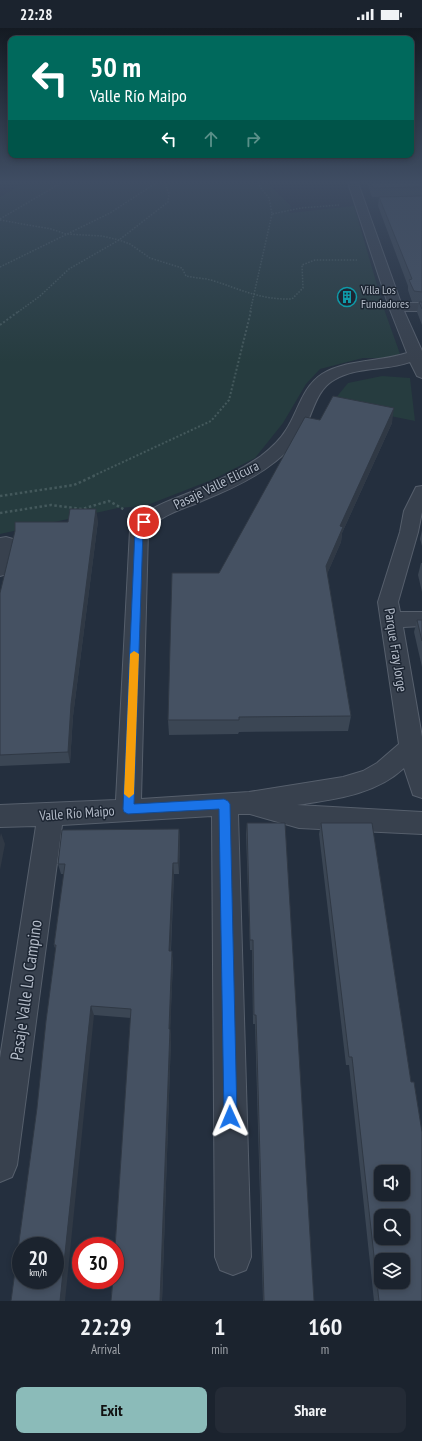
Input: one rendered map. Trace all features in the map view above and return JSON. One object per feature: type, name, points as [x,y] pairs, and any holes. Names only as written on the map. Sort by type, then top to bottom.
[{"type":"street","points":[[375,242],[396,307],[418,355],[422,374]]},
{"type":"street","points":[[396,307],[422,307]]},
{"type":"street","name":"Pasaje Valle Elicura","points":[[144,522],[155,513],[200,496],[260,464],[273,455],[294,431],[320,382],[328,376],[350,368],[396,362],[418,355]]},
{"type":"street","name":"Parque Fray Jorge","points":[[422,491],[413,511],[416,532],[388,602],[417,747],[422,788]]},
{"type":"street","points":[[128,809],[139,530],[144,522]]},
{"type":"street","points":[[0,569],[6,543]]},
{"type":"street","points":[[391,620],[422,619]]},
{"type":"street","name":"Valle Río Maipo","points":[[0,816],[51,815],[128,809],[249,803],[343,787],[369,780],[386,770],[417,747]]},
{"type":"street","name":"Valle Río Maipo","points":[[249,803],[299,817],[422,823]]},
{"type":"street","points":[[224,804],[233,1256]]},
{"type":"street","name":"Pasaje Valle Lo Campino","points":[[0,1165],[51,815]]},
{"type":"path","points":[[0,267],[49,242]]},
{"type":"path","points":[[0,325],[40,296],[69,269],[116,242]]},
{"type":"path","points":[[126,242],[150,258],[182,268],[186,276],[215,282],[238,292],[278,300],[292,298],[303,288],[302,265],[315,260],[380,260]]},
{"type":"path","points":[[0,496],[74,485],[146,453],[211,421],[229,400],[238,369],[266,242]]},
{"type":"path","points":[[0,513],[51,505],[82,509],[108,501],[144,522]]},
{"type":"green space","points":[[0,242],[365,242],[384,309],[400,354],[390,358],[363,358],[320,369],[306,384],[283,423],[255,458],[214,479],[145,506],[118,508],[0,534]]},
{"type":"green space","points":[[382,376],[410,378],[415,421],[331,404],[348,383]]},
{"type":"building","points":[[397,242],[422,242],[422,292],[414,291],[409,280],[412,279]]},
{"type":"building","points":[[419,302],[422,302],[422,309]]},
{"type":"building","points":[[333,396],[394,408],[340,526],[343,527],[326,566],[351,716],[239,717],[239,720],[168,720],[172,573],[219,573],[305,417],[320,420]]},
{"type":"building","points":[[70,509],[96,509],[71,704],[68,752],[0,755],[0,593],[15,531],[15,522],[68,522]]},
{"type":"building","points":[[417,620],[422,620],[422,641]]},
{"type":"building","points":[[247,823],[285,823],[314,1301],[264,1301],[256,1015],[254,1015],[253,940],[250,940]]},
{"type":"building","points":[[321,823],[372,823],[411,1082],[414,1082],[422,1132],[422,1301],[379,1301],[378,1289],[410,1289],[410,1253],[374,1253],[374,1256],[352,1057],[349,1057]]},
{"type":"building","points":[[179,829],[178,863],[173,863],[169,951],[172,951],[170,1029],[160,1301],[111,1301],[112,1289],[124,1289],[124,1237],[116,1237],[131,1009],[91,1006],[64,1263],[64,1237],[20,1237],[37,1108],[56,945],[54,945],[65,864],[58,864],[62,830]]},
{"type":"building","points":[[13,1289],[61,1289],[60,1301],[11,1301]]},
{"type":"slow traffic","points":[[129,794],[134,654]]},
{"type":"place","name":"Villa Los Fundadores","points":[[347,297]]},
{"type":"route","points":[[144,522],[139,530],[128,809],[224,804],[230,1117]]}]
